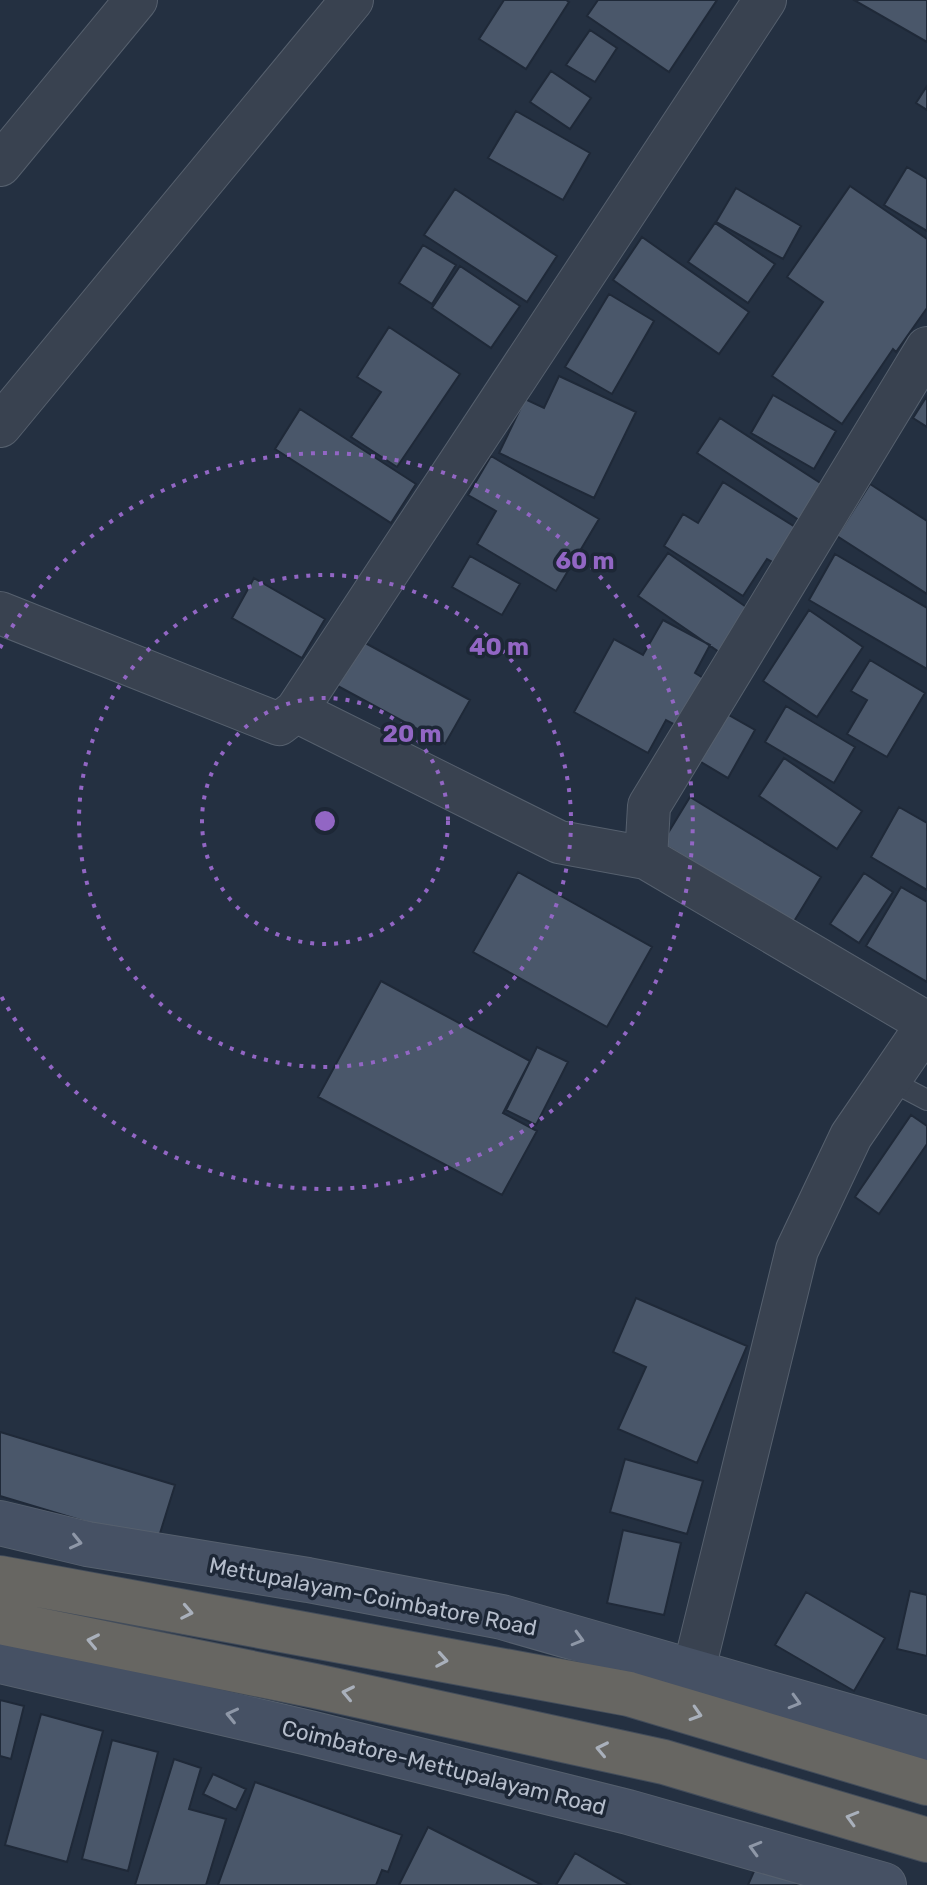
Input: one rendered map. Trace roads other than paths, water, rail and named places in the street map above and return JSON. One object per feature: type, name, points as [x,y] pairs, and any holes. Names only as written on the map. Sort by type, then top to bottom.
[{"type":"highway","points":[[0,1578],[629,1694],[927,1783]]},
{"type":"highway","points":[[0,1622],[664,1762],[927,1840]]},
{"type":"main road","name":"Mettupalayam-Coimbatore Road","points":[[1,1526],[502,1617],[927,1739]]},
{"type":"main road","name":"Coimbatore-Mettupalayam Road","points":[[0,1661],[628,1812],[884,1885]]},
{"type":"street","points":[[0,165],[136,0]]},
{"type":"street","points":[[0,426],[352,0]]},
{"type":"street","points":[[0,613],[279,724],[296,711],[765,0]]},
{"type":"street","points":[[646,858],[649,806],[927,348]]},
{"type":"street","points":[[296,711],[559,842],[646,858],[927,1024],[851,1136],[797,1250],[693,1673]]},
{"type":"lane","points":[[889,1080],[927,1100]]}]
